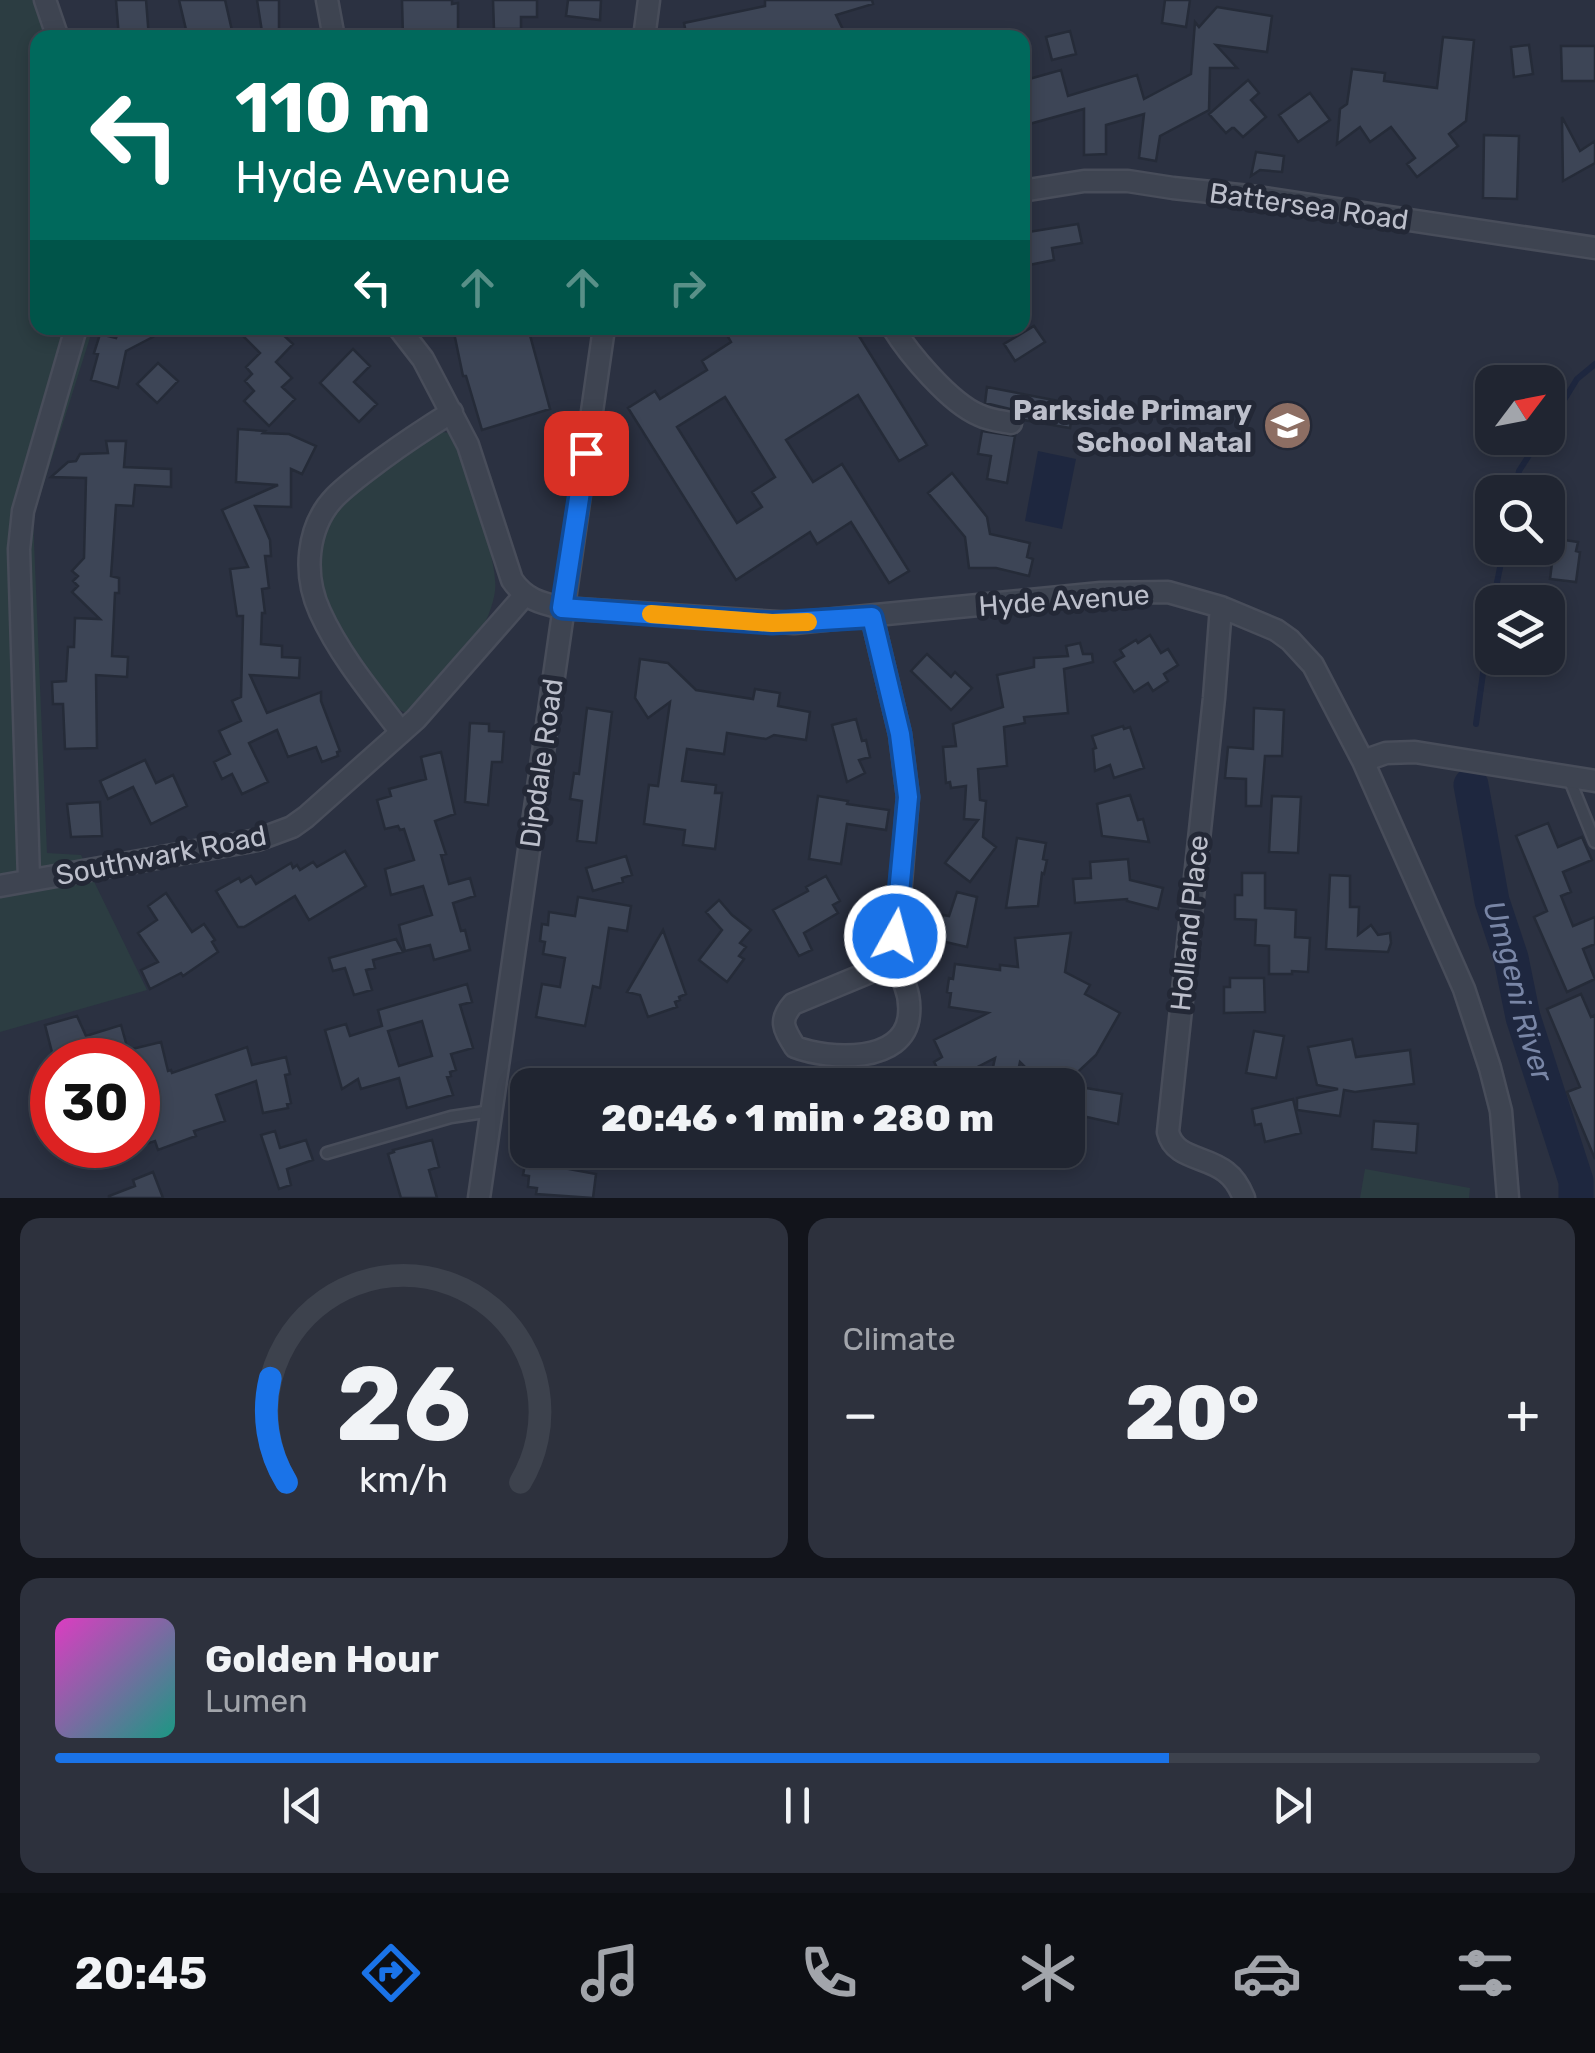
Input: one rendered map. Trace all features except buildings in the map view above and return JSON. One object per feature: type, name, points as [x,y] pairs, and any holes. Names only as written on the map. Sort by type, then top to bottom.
[{"type":"street","points":[[45,0],[55,30]]},
{"type":"street","points":[[328,0],[333,30]]},
{"type":"street","points":[[645,30],[650,0]]},
{"type":"street","name":"Battersea Road","points":[[1030,190],[1084,181],[1128,181],[1258,196],[1595,248]]},
{"type":"street","points":[[30,880],[20,549],[23,511],[74,335]]},
{"type":"street","points":[[404,335],[423,359],[468,446],[506,568],[524,596]]},
{"type":"street","name":"Dipdale Road","points":[[478,1198],[603,335]]},
{"type":"street","points":[[898,335],[924,368],[975,414],[1011,423]]},
{"type":"street","points":[[401,732],[354,670],[320,613],[313,595],[309,554],[318,520],[336,496],[452,412]]},
{"type":"street","name":"Hyde Avenue","points":[[524,596],[562,608],[772,623],[1137,591],[1168,592],[1221,607],[1276,630],[1302,651],[1313,666],[1363,761],[1464,988],[1501,1111],[1508,1198]]},
{"type":"street","name":"Southwark Road","points":[[0,886],[257,840],[292,827],[438,696],[524,596]]},
{"type":"street","name":"Holland Place","points":[[1221,607],[1168,1132],[1176,1148],[1229,1174],[1244,1198]]},
{"type":"street","points":[[872,617],[900,734],[908,797],[892,963],[901,975],[910,1006],[909,1024],[892,1045],[863,1055],[808,1052],[795,1047],[784,1024],[784,1014],[793,1004],[892,963]]},
{"type":"street","points":[[1363,761],[1386,753],[1415,752],[1595,781]]},
{"type":"lane","points":[[1569,777],[1595,842]]},
{"type":"lane","points":[[327,1153],[451,1117],[492,1110]]},
{"type":"shaded area","points":[[0,0],[39,0],[50,30],[30,30],[30,335],[91,335],[33,518],[47,853],[81,855],[147,990],[0,1032]]},
{"type":"shaded area","points":[[435,431],[450,433],[455,441],[487,539],[495,591],[486,620],[472,644],[406,713],[377,690],[321,599],[316,551],[334,510],[365,481]]},
{"type":"shaded area","points":[[1365,1169],[1470,1188],[1469,1198],[1360,1198]]},
{"type":"water","points":[[1038,451],[1076,459],[1062,529],[1025,521]]},
{"type":"waterway","name":"Umgeni River","points":[[1565,398],[1577,379],[1595,364]]},
{"type":"waterway","name":"Umgeni River","points":[[1518,475],[1529,455]]},
{"type":"waterway","name":"Umgeni River","points":[[1496,585],[1501,565]]},
{"type":"waterway","name":"Umgeni River","points":[[1476,724],[1483,675]]},
{"type":"waterway","name":"Umgeni River","points":[[1471,785],[1492,901],[1511,958],[1523,1017],[1576,1181],[1576,1198]]},
{"type":"slow traffic","points":[[651,614],[808,622]]},
{"type":"place","name":"Parkside Primary School Natal","points":[[1287,426]]},
{"type":"route","points":[[586,453],[562,608],[772,623],[872,617],[900,734],[908,797],[895,936]]}]
